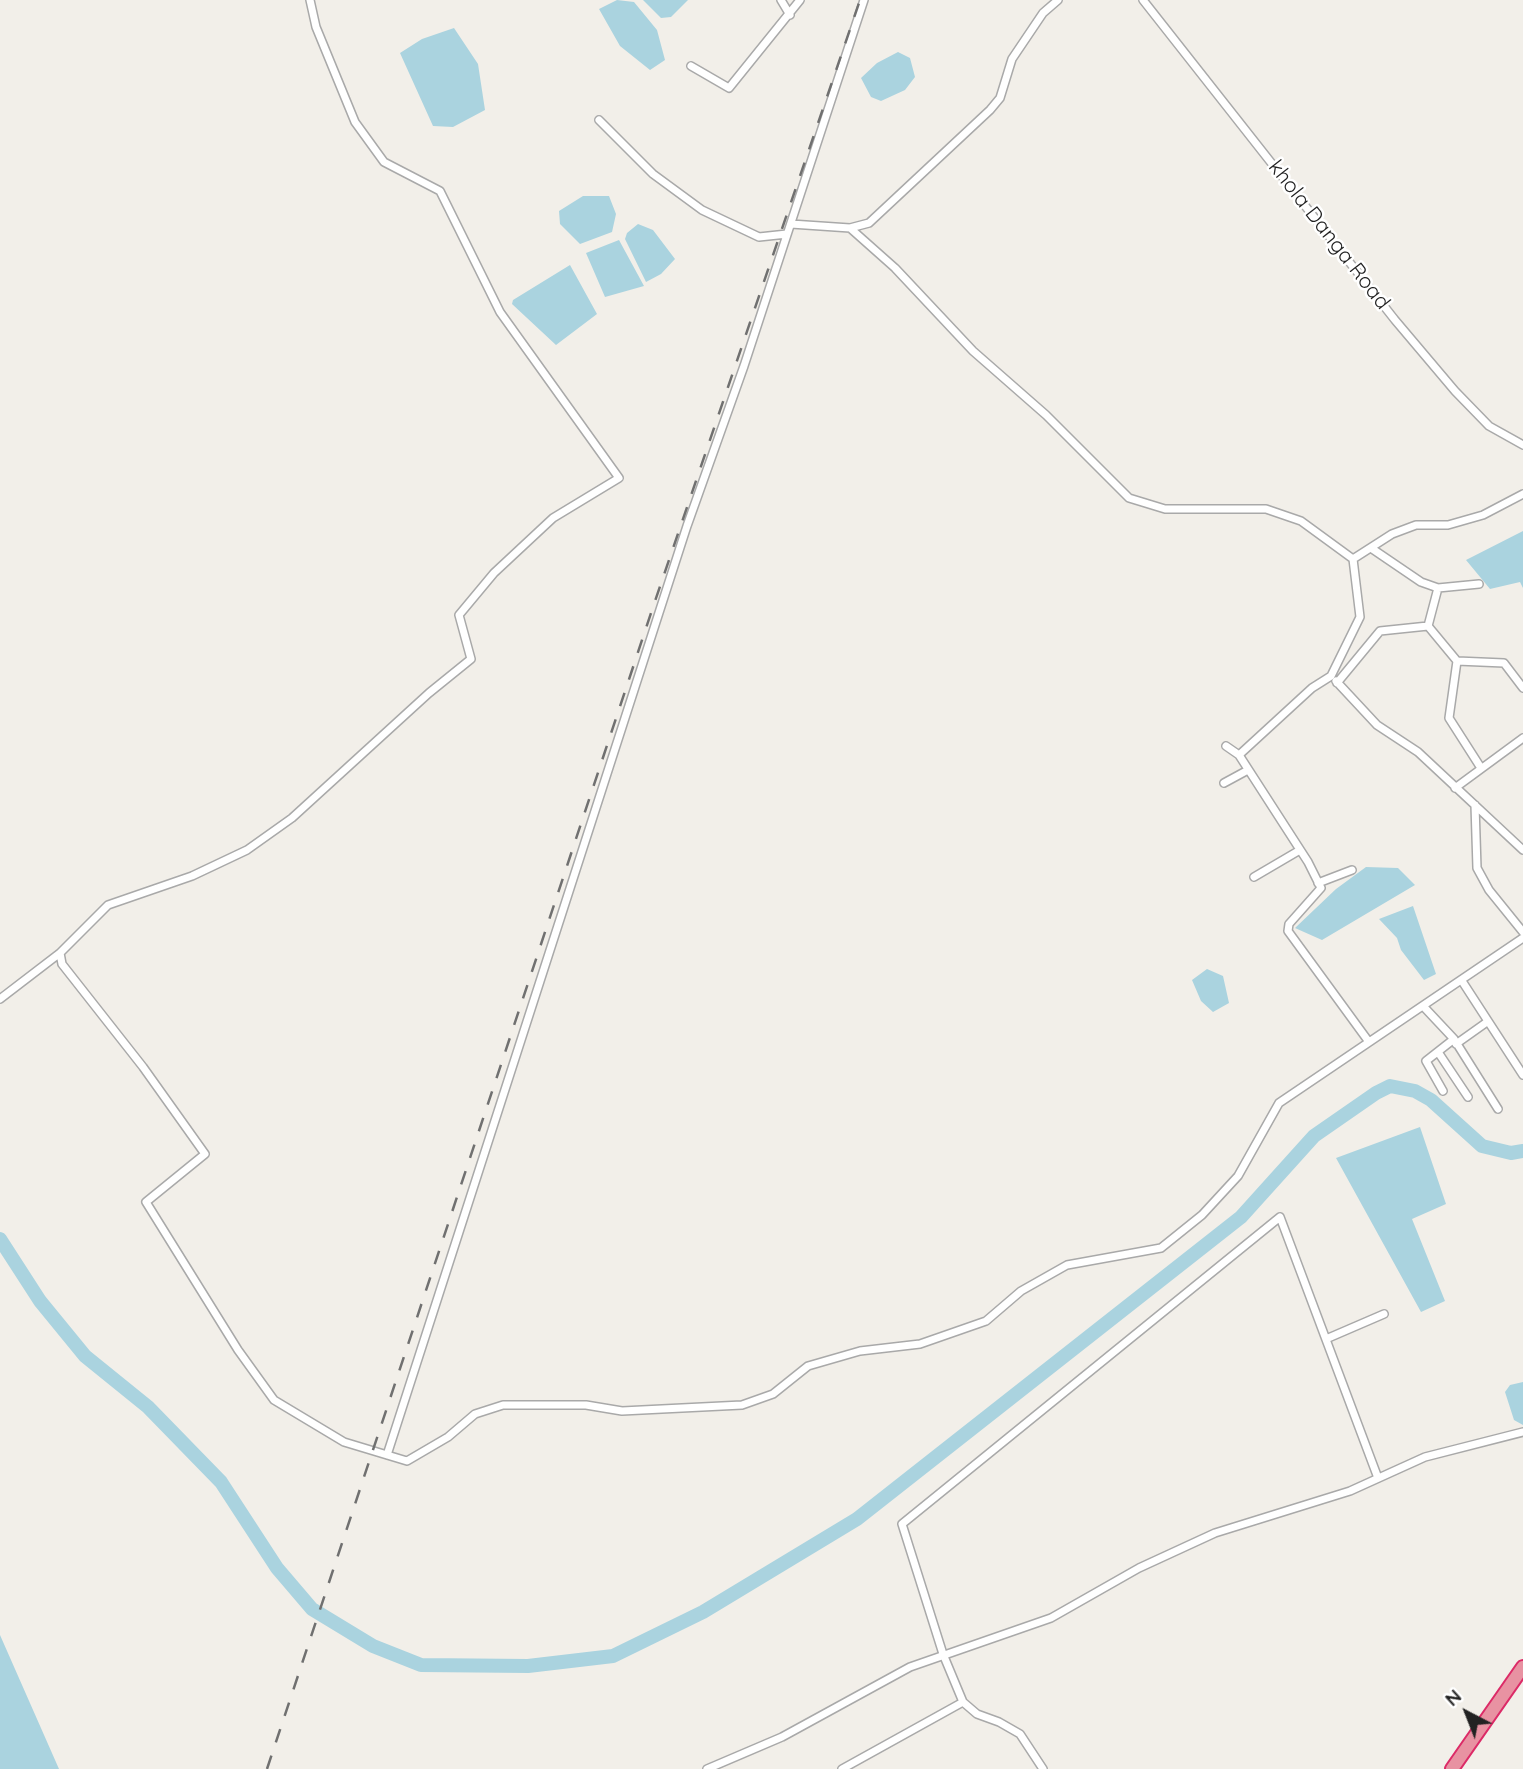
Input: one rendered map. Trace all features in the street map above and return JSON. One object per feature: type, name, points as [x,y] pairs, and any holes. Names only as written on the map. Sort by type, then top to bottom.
[{"type":"highway","points":[[1451,1769],[1523,1667]]},
{"type":"street","points":[[0,999],[60,953],[108,905],[192,876],[247,850],[292,818],[471,659],[459,615],[494,573],[553,518],[619,478],[500,312],[440,191],[384,162],[355,122],[316,27],[310,0]]},
{"type":"street","points":[[781,0],[790,15]]},
{"type":"street","points":[[691,66],[729,88],[800,0]]},
{"type":"street","points":[[387,1455],[688,526],[864,0]]},
{"type":"street","points":[[791,224],[850,228],[869,223],[990,110],[1000,98],[1012,59],[1043,13],[1058,0]]},
{"type":"street","name":"khola Danga Road","points":[[1143,0],[1446,381],[1489,426],[1523,445]]},
{"type":"street","points":[[599,120],[653,174],[702,210],[759,237],[787,234]]},
{"type":"street","points":[[850,228],[895,268],[973,351],[1046,415],[1129,498],[1165,509],[1266,509],[1301,521],[1353,559],[1360,618],[1331,676],[1312,688],[1239,755]]},
{"type":"street","points":[[1353,559],[1416,525],[1448,525],[1483,515],[1523,494]]},
{"type":"street","points":[[1371,548],[1421,582],[1438,588],[1479,584]]},
{"type":"street","points":[[1428,626],[1438,588]]},
{"type":"street","points":[[1428,626],[1457,661],[1449,718],[1480,768]]},
{"type":"street","points":[[1337,683],[1380,631],[1428,626]]},
{"type":"street","points":[[1457,661],[1504,663],[1523,688]]},
{"type":"street","points":[[1331,676],[1377,725],[1418,752],[1523,850]]},
{"type":"street","points":[[1455,788],[1523,738]]},
{"type":"street","points":[[1226,746],[1239,755],[1321,888],[1289,924],[1288,931],[1369,1042]]},
{"type":"street","points":[[1224,783],[1248,770]]},
{"type":"street","points":[[1475,805],[1477,868],[1489,890],[1523,932]]},
{"type":"street","points":[[1254,877],[1300,850]]},
{"type":"street","points":[[1318,883],[1352,870]]},
{"type":"street","points":[[60,953],[62,964],[143,1067],[205,1154],[146,1202],[238,1350],[274,1400],[344,1442],[407,1461],[448,1437],[475,1414],[503,1405],[586,1405],[622,1411],[742,1405],[773,1394],[808,1366],[860,1351],[920,1344],[986,1321],[1021,1292],[1067,1265],[1161,1248],[1202,1215],[1238,1176],[1279,1103],[1523,938]]},
{"type":"street","points":[[1462,981],[1523,1075]]},
{"type":"street","points":[[1423,1006],[1455,1041],[1498,1110]]},
{"type":"street","points":[[1443,1091],[1426,1061],[1487,1022]]},
{"type":"street","points":[[1438,1052],[1468,1097]]},
{"type":"street","points":[[1043,1769],[1020,1734],[999,1721],[977,1714],[962,1702],[943,1654],[902,1524],[1280,1217],[1378,1478]]},
{"type":"street","points":[[1326,1339],[1384,1314]]},
{"type":"street","points":[[707,1769],[782,1737],[910,1667],[1051,1618],[1139,1568],[1215,1533],[1350,1491],[1425,1457],[1523,1432]]},
{"type":"street","points":[[842,1769],[962,1702]]},
{"type":"water","points":[[617,0],[634,2],[657,30],[665,60],[650,70],[620,46],[599,9]]},
{"type":"water","points":[[643,0],[688,0],[671,17],[661,18]]},
{"type":"water","points":[[454,28],[478,64],[485,110],[453,127],[433,126],[400,53],[422,39]]},
{"type":"water","points":[[898,52],[910,58],[915,77],[905,90],[881,101],[871,97],[861,78],[877,63]]},
{"type":"water","points":[[583,196],[609,196],[616,214],[612,232],[580,244],[560,224],[559,211]]},
{"type":"water","points":[[638,224],[653,230],[675,259],[661,274],[646,282],[625,239],[627,233]]},
{"type":"water","points":[[619,240],[644,286],[605,297],[586,253]]},
{"type":"water","points":[[570,265],[597,314],[556,345],[512,304],[513,300]]},
{"type":"water","points":[[1523,531],[1523,588],[1520,582],[1490,589],[1466,560]]},
{"type":"water","points":[[1366,867],[1398,868],[1415,885],[1322,940],[1295,928],[1336,889]]},
{"type":"water","points":[[1413,906],[1436,974],[1424,980],[1401,950],[1397,938],[1379,919]]},
{"type":"water","points":[[1207,969],[1223,976],[1229,1003],[1213,1012],[1201,1001],[1192,980]]},
{"type":"water","points":[[1420,1127],[1446,1204],[1412,1219],[1445,1301],[1421,1312],[1336,1158]]},
{"type":"water","points":[[1523,1382],[1523,1425],[1514,1420],[1505,1392],[1510,1385]]},
{"type":"water","points":[[0,1635],[59,1769],[0,1769]]},
{"type":"waterway","points":[[0,1239],[40,1301],[85,1356],[148,1407],[221,1482],[277,1568],[312,1609],[373,1646],[421,1665],[528,1666],[613,1656],[703,1612],[857,1519],[1241,1217],[1314,1136],[1376,1093],[1390,1086],[1415,1091],[1431,1100],[1482,1146],[1511,1153],[1523,1151]]},
{"type":"railway","points":[[267,1769],[654,604],[860,0]]}]
